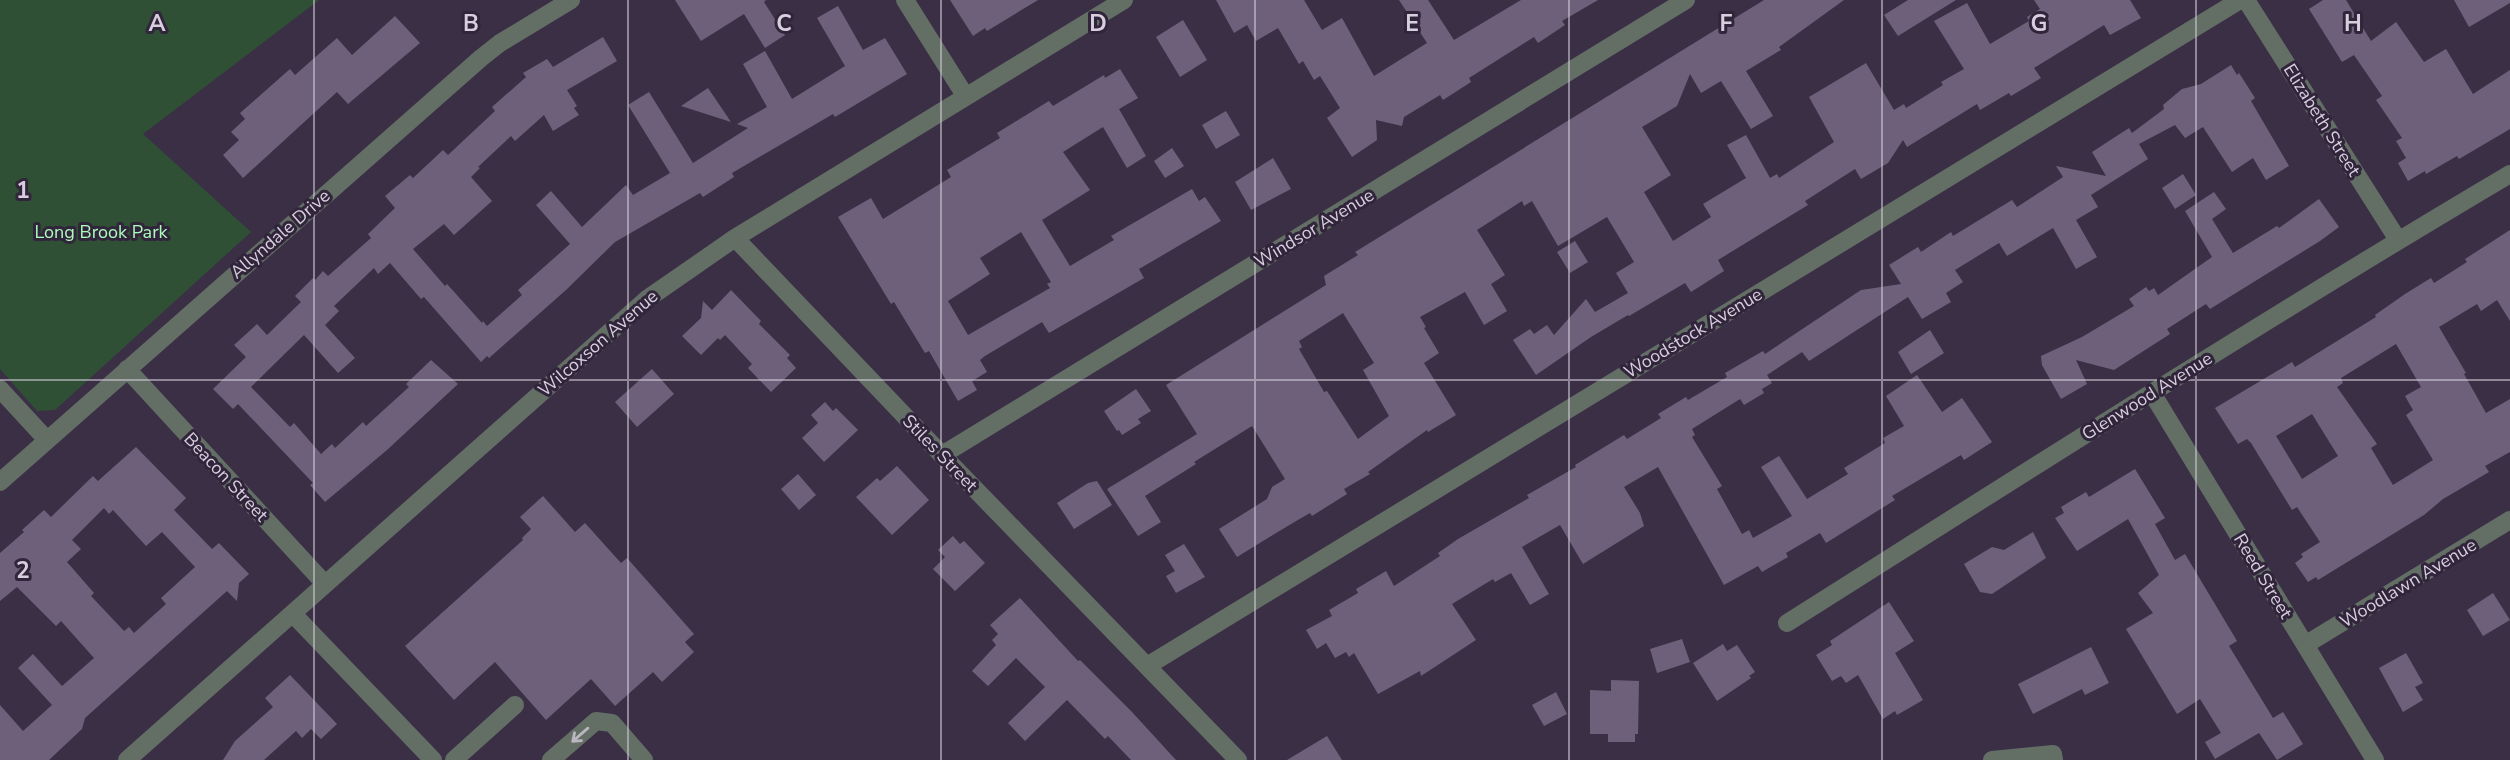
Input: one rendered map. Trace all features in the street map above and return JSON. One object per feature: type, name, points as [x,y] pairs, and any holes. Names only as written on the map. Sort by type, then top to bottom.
[{"type":"street","name":"Allyndale Drive","points":[[0,482],[481,58],[500,43],[571,0]]},
{"type":"street","points":[[905,0],[966,97]]},
{"type":"street","name":"Wilcoxson Avenue","points":[[127,760],[622,320],[672,281],[735,238],[1124,0]]},
{"type":"street","name":"Windsor Avenue","points":[[942,455],[1686,0]]},
{"type":"street","name":"Woodstock Avenue","points":[[1147,666],[2240,0]]},
{"type":"street","name":"Elizabeth Street","points":[[2246,0],[2398,240]]},
{"type":"street","name":"Glenwood Avenue","points":[[1787,624],[2152,393],[2398,240],[2510,174]]},
{"type":"street","name":"Stiles Street","points":[[735,238],[1238,760]]},
{"type":"street","name":"Beacon Street","points":[[127,369],[324,584]]},
{"type":"street","points":[[0,389],[47,440]]},
{"type":"street","name":"Reed Street","points":[[2152,393],[2375,760]]},
{"type":"street","name":"Woodlawn Avenue","points":[[2305,645],[2510,520]]},
{"type":"street","points":[[293,614],[433,760]]},
{"type":"street","points":[[454,760],[515,705]]},
{"type":"street","points":[[551,760],[596,721],[612,723],[644,760]]},
{"type":"street","points":[[1992,760],[2053,757]]},
{"type":"green space","name":"Long Brook Park","points":[[0,0],[319,0],[143,134],[251,232],[55,410],[37,411],[0,369]]},
{"type":"building","points":[[675,0],[766,0],[764,2],[785,35],[765,48],[744,14],[701,41]]},
{"type":"building","points":[[950,0],[1038,0],[987,31],[985,28],[973,36]]},
{"type":"building","points":[[1216,0],[1304,0],[1322,30],[1342,18],[1374,76],[1427,43],[1399,0],[1428,0],[1454,40],[1521,0],[1598,0],[1562,21],[1565,25],[1538,43],[1534,37],[1469,78],[1471,82],[1443,100],[1440,95],[1404,117],[1402,126],[1376,120],[1377,140],[1352,157],[1327,118],[1340,108],[1320,76],[1314,80],[1303,61],[1299,64],[1278,28],[1256,41],[1247,25],[1234,33]]},
{"type":"building","points":[[1764,0],[1844,0],[1779,47],[1781,50],[1746,71],[1773,116],[1751,129],[1721,81],[1701,93],[1690,74],[1677,106],[1642,127],[1671,175],[1644,192],[1673,241],[1711,217],[1703,204],[1746,178],[1727,145],[1746,135],[1770,178],[1777,174],[1779,178],[1834,142],[1809,97],[1866,63],[1894,110],[1904,104],[1906,108],[1964,69],[1934,21],[1967,3],[1990,44],[2029,21],[2027,17],[2040,9],[2034,0],[2130,0],[2141,18],[2110,35],[2104,25],[2034,68],[2041,78],[2011,96],[2009,93],[1980,110],[1977,104],[1907,147],[1903,140],[1888,163],[1861,179],[1855,169],[1805,201],[1808,205],[1718,260],[1724,271],[1691,292],[1685,283],[1591,337],[1536,375],[1513,340],[1530,329],[1534,334],[1547,325],[1554,335],[1586,299],[1595,312],[1628,293],[1616,273],[1634,262],[1607,217],[1558,246],[1532,201],[1524,206],[1522,201],[1477,230],[1505,275],[1491,284],[1507,311],[1484,325],[1465,292],[1420,317],[1439,353],[1424,363],[1456,415],[1428,432],[1427,430],[1368,472],[1370,474],[1344,489],[1347,494],[1237,557],[1219,529],[1267,499],[1272,487],[1285,479],[1252,426],[1145,496],[1161,522],[1138,536],[1107,489],[1197,434],[1166,385],[1326,285],[1324,276],[1358,255],[1355,252]],"holes":[[[1343,313],[1374,363],[1363,370],[1389,416],[1358,439],[1327,391],[1324,392],[1299,349],[1302,347],[1299,341]]]},
{"type":"building","points":[[1908,0],[1956,0],[1898,36],[1884,15]]},
{"type":"building","points":[[2323,0],[2346,0],[2371,41],[2396,22],[2424,62],[2446,49],[2473,94],[2510,70],[2510,129],[2459,159],[2457,156],[2408,181],[2398,163],[2406,158],[2396,141],[2402,138],[2376,100],[2382,96],[2354,55],[2342,62],[2309,9]]},
{"type":"building","points":[[2454,0],[2510,0],[2510,3],[2469,27]]},
{"type":"building","points":[[838,6],[863,50],[885,38],[907,74],[732,173],[734,177],[703,197],[700,193],[615,242],[566,290],[489,358],[487,356],[481,362],[390,263],[378,274],[374,268],[334,306],[339,311],[325,325],[355,358],[338,373],[304,335],[251,387],[290,427],[294,423],[321,454],[332,444],[335,448],[363,422],[366,426],[409,387],[406,384],[431,360],[458,384],[387,450],[325,502],[310,485],[313,483],[238,404],[233,409],[213,389],[246,357],[234,345],[257,324],[267,335],[301,302],[295,296],[313,278],[315,280],[323,271],[328,276],[371,238],[368,234],[395,208],[385,196],[410,175],[413,178],[443,150],[448,155],[495,111],[492,107],[526,77],[523,73],[547,59],[553,67],[603,37],[617,61],[567,90],[579,115],[553,131],[544,115],[515,141],[511,136],[478,167],[480,168],[471,177],[492,201],[454,235],[444,224],[413,249],[445,286],[447,284],[487,326],[522,295],[518,290],[570,244],[536,205],[551,191],[582,227],[626,185],[633,195],[670,173],[628,105],[649,92],[693,163],[748,128],[737,124],[767,107],[743,64],[765,51],[792,99],[845,66],[817,18]]},
{"type":"building","points":[[395,16],[420,43],[348,104],[337,92],[243,178],[223,155],[239,140],[231,132],[245,119],[240,113],[290,69],[295,75],[337,38],[352,55]]},
{"type":"building","points":[[1183,20],[1207,60],[1180,77],[1156,37]]},
{"type":"building","points":[[2231,65],[2255,98],[2251,101],[2289,166],[2266,180],[2253,158],[2232,172],[2203,127],[2185,138],[2175,125],[2139,144],[2148,159],[2091,195],[2098,207],[2076,220],[2097,257],[2076,269],[2053,228],[2007,256],[1999,243],[1955,270],[1963,282],[1946,293],[1951,302],[1922,319],[1908,297],[1809,361],[1802,352],[1767,375],[1772,383],[1762,389],[1764,393],[1744,405],[1740,399],[1692,429],[1695,435],[1692,437],[1722,486],[1717,489],[1742,534],[1749,530],[1753,538],[1792,516],[1761,467],[1779,456],[1807,499],[1848,474],[1844,468],[1885,443],[1883,438],[1904,426],[1886,396],[1917,375],[1942,412],[1962,398],[1992,442],[1964,460],[1961,455],[1892,496],[1895,500],[1826,543],[1820,533],[1786,553],[1788,557],[1762,572],[1758,566],[1724,585],[1658,467],[1624,487],[1640,513],[1644,526],[1583,564],[1560,525],[1522,547],[1549,594],[1530,605],[1511,573],[1495,582],[1493,579],[1452,604],[1476,640],[1421,676],[1420,671],[1378,694],[1354,653],[1349,657],[1346,652],[1335,658],[1326,643],[1317,649],[1306,630],[1332,616],[1329,610],[1358,593],[1356,589],[1386,571],[1394,586],[1440,556],[1438,553],[1458,539],[1529,498],[1527,495],[1624,435],[1627,439],[1661,418],[1658,414],[1727,377],[1725,373],[1763,351],[1765,354],[1861,290],[1901,284],[1889,265],[1918,247],[1921,252],[1951,232],[1953,236],[2012,200],[2017,207],[2063,177],[2056,166],[2106,176],[2092,152],[2129,128],[2132,133],[2164,109],[2163,105],[2182,89],[2201,84]]},
{"type":"building","points":[[1120,69],[1138,98],[1119,109],[1146,156],[1127,168],[1103,127],[1063,152],[1090,190],[1042,220],[1070,266],[1114,240],[1111,236],[1192,189],[1199,201],[1205,197],[1221,221],[1139,269],[1144,278],[1049,333],[1042,322],[985,356],[980,360],[987,372],[972,381],[977,390],[958,401],[929,351],[925,353],[894,302],[891,304],[838,217],[871,198],[883,219],[951,177],[947,170],[1000,138],[997,133],[1049,101],[1053,106],[1104,75],[1105,78]],"holes":[[[1021,232],[1051,282],[1047,284],[1050,288],[968,335],[948,301],[990,274],[980,258]]]},
{"type":"building","points":[[708,88],[731,122],[681,106]]},
{"type":"building","points":[[1226,111],[1240,135],[1216,149],[1202,125]]},
{"type":"building","points":[[1172,148],[1184,166],[1165,178],[1154,161]]},
{"type":"building","points":[[1273,158],[1291,189],[1251,210],[1235,182]]},
{"type":"building","points":[[2183,174],[2196,195],[2175,209],[2162,188]]},
{"type":"building","points":[[2214,192],[2226,209],[2212,219],[2233,253],[2277,226],[2279,228],[2319,199],[2339,227],[2210,309],[2206,304],[2167,329],[2170,334],[2114,370],[2076,360],[2087,384],[2061,399],[2042,365],[2041,356],[2082,337],[2134,306],[2129,299],[2146,287],[2149,291],[2154,288],[2158,295],[2212,257],[2185,211]]},
{"type":"building","points":[[2510,230],[2510,321],[2497,300],[2481,311],[2477,304],[2439,327],[2486,413],[2510,399],[2510,452],[2485,466],[2489,472],[2443,499],[2424,515],[2318,580],[2316,577],[2308,582],[2295,563],[2303,557],[2301,554],[2320,542],[2297,507],[2292,510],[2251,443],[2247,439],[2238,444],[2215,408],[2292,362],[2295,367],[2376,317],[2375,315],[2431,278],[2434,283],[2467,262],[2465,259]],"holes":[[[2396,344],[2421,387],[2405,396],[2413,410],[2406,415],[2433,460],[2393,485],[2371,448],[2377,444],[2337,387],[2343,383],[2341,378]],[[2312,414],[2338,456],[2302,479],[2276,436]]]},
{"type":"building","points":[[1575,241],[1588,262],[1570,273],[1557,252]]},
{"type":"building","points":[[731,290],[761,321],[759,324],[790,355],[787,358],[796,368],[771,392],[748,368],[752,364],[725,335],[720,340],[718,338],[701,355],[682,336],[701,318],[703,301],[712,310]]},
{"type":"building","points":[[1930,330],[1944,353],[1911,374],[1898,352]]},
{"type":"building","points":[[652,369],[674,394],[637,427],[615,402]]},
{"type":"building","points":[[1136,389],[1151,411],[1138,419],[1141,423],[1122,435],[1104,411]]},
{"type":"building","points":[[825,402],[833,411],[836,408],[858,430],[824,462],[802,438],[818,423],[811,415]]},
{"type":"building","points":[[136,447],[186,498],[174,510],[212,549],[219,543],[249,574],[239,583],[237,601],[227,591],[85,718],[82,729],[49,760],[0,760],[0,705],[23,731],[52,705],[18,668],[33,654],[62,686],[94,658],[61,621],[56,626],[17,587],[0,601],[0,553],[44,510],[51,517],[93,476],[98,481]],"holes":[[[104,508],[109,514],[113,510],[146,546],[162,532],[195,567],[161,598],[166,604],[134,633],[129,627],[124,631],[91,596],[94,593],[67,562],[81,549],[72,540]]]},
{"type":"building","points":[[897,466],[929,500],[892,535],[856,497],[877,478],[880,481]]},
{"type":"building","points":[[2135,469],[2165,518],[2155,524],[2175,560],[2185,554],[2237,641],[2229,646],[2273,718],[2283,712],[2303,744],[2277,760],[2259,733],[2215,759],[2205,742],[2221,733],[2200,699],[2177,714],[2126,629],[2153,613],[2138,593],[2159,575],[2128,519],[2077,551],[2055,518],[2064,513],[2061,507],[2086,492],[2089,497]]},
{"type":"building","points":[[798,474],[816,495],[799,510],[781,489]]},
{"type":"building","points":[[1097,481],[1112,505],[1074,529],[1057,503],[1088,483]]},
{"type":"building","points":[[543,496],[575,532],[585,523],[621,563],[627,558],[694,634],[685,642],[694,652],[662,682],[653,672],[615,706],[591,679],[546,720],[495,662],[454,700],[405,646],[523,540],[531,529],[520,517]]},
{"type":"building","points":[[2033,532],[2046,558],[1992,594],[1980,592],[1964,564],[1992,547],[2004,550]]},
{"type":"building","points":[[953,536],[960,544],[964,541],[985,563],[955,591],[933,569],[945,557],[938,550]]},
{"type":"building","points":[[1184,544],[1205,577],[1176,593],[1166,576],[1175,571],[1165,555]]},
{"type":"building","points":[[2493,593],[2510,620],[2483,636],[2467,610]]},
{"type":"building","points":[[1020,598],[1176,760],[1131,760],[1108,736],[1105,739],[1067,700],[1025,741],[1008,723],[1045,687],[1016,658],[988,686],[972,671],[996,645],[992,640],[998,634],[990,625]]},
{"type":"building","points":[[1889,602],[1914,641],[1895,653],[1923,700],[1897,715],[1895,711],[1883,719],[1858,675],[1846,683],[1841,676],[1832,681],[1816,655],[1832,645],[1830,641]]},
{"type":"building","points":[[1682,639],[1690,662],[1657,673],[1650,649]]},
{"type":"building","points":[[1723,644],[1727,651],[1737,645],[1755,672],[1749,676],[1751,678],[1717,701],[1693,663]]},
{"type":"building","points":[[2091,647],[2109,683],[2085,695],[2082,689],[2033,714],[2018,684]]},
{"type":"building","points":[[2406,653],[2423,683],[2415,687],[2423,700],[2403,712],[2379,668]]},
{"type":"building","points":[[290,675],[337,724],[321,739],[311,729],[302,738],[296,731],[264,760],[223,760],[235,741],[273,707],[265,698]]},
{"type":"building","points":[[1611,680],[1639,681],[1638,734],[1635,734],[1635,742],[1608,742],[1608,734],[1590,734],[1590,690],[1611,691]]},
{"type":"building","points":[[1556,692],[1567,714],[1544,726],[1532,705]]},
{"type":"building","points":[[1327,736],[1342,760],[1287,760]]}]
